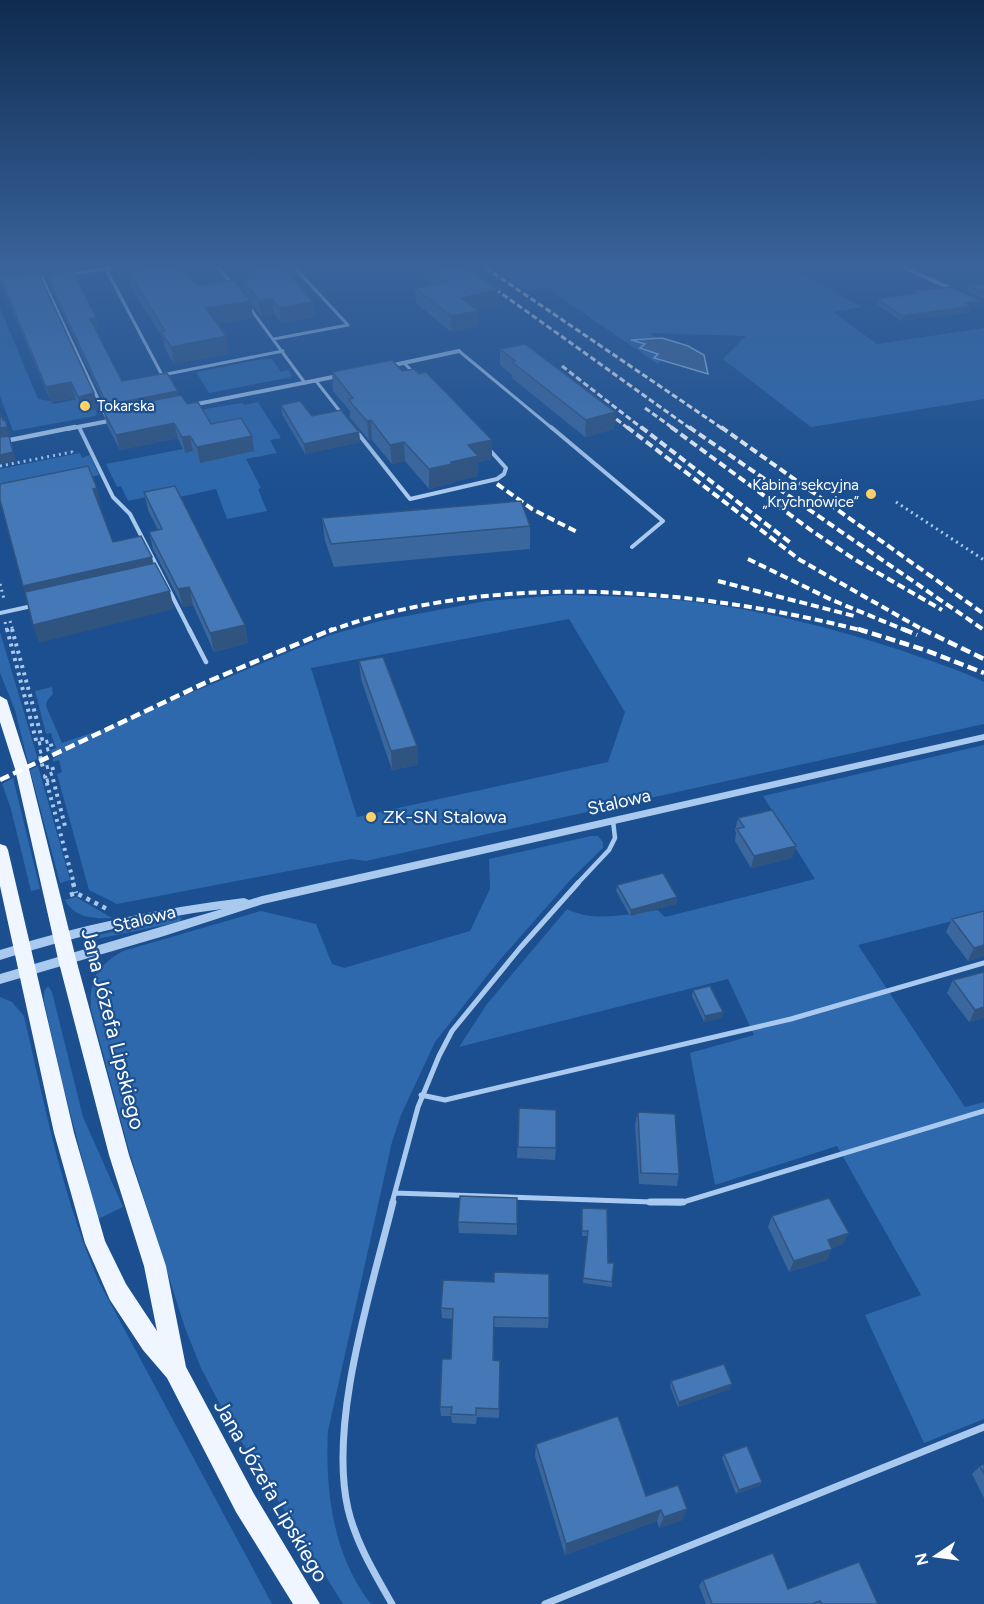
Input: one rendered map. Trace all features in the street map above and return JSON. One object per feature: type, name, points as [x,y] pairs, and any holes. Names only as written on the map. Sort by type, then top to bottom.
[{"type":"main road","name":"Jana Józefa Lipskiego","points":[[0,700],[19,759],[67,959],[119,1155],[155,1266],[175,1370]]},
{"type":"main road","name":"Jana Józefa Lipskiego","points":[[0,850],[64,1133],[95,1243],[114,1284],[134,1317],[175,1370],[245,1503],[307,1604]]},
{"type":"street","points":[[382,367],[459,351]]},
{"type":"street","points":[[183,407],[349,374]]},
{"type":"street","points":[[0,442],[119,419]]},
{"type":"street","name":"Stalowa","points":[[0,955],[62,934],[174,911],[262,900],[984,737]]},
{"type":"street","name":"Stalowa","points":[[0,979],[181,928],[262,900]]},
{"type":"lane","points":[[72,343],[108,421]]},
{"type":"lane","points":[[145,343],[162,375],[283,351]]},
{"type":"lane","points":[[277,343],[305,383]]},
{"type":"lane","points":[[459,351],[663,521],[632,547]]},
{"type":"lane","points":[[404,363],[420,379]]},
{"type":"lane","points":[[316,381],[345,417]]},
{"type":"lane","points":[[352,426],[410,499],[497,479],[504,474],[506,468],[484,444]]},
{"type":"lane","points":[[79,427],[113,497],[130,514],[206,662]]},
{"type":"lane","points":[[151,578],[162,576]]},
{"type":"lane","points":[[3,612],[40,604]]},
{"type":"lane","points":[[392,1604],[362,1548],[349,1515],[345,1492],[344,1457],[352,1384],[362,1329],[421,1095],[453,1029],[526,940],[613,844],[614,821]]},
{"type":"lane","points":[[421,1095],[445,1100],[779,1022],[984,963]]},
{"type":"lane","points":[[395,1193],[680,1203],[984,1111]]},
{"type":"lane","points":[[545,1604],[984,1427]]},
{"type":"path","points":[[0,466],[72,452],[73,454]]},
{"type":"path","points":[[896,502],[984,560]]},
{"type":"path","points":[[0,584],[3,612],[37,744],[50,741],[52,748],[39,752],[43,768],[52,766],[53,769],[54,773],[45,776],[76,893]]},
{"type":"path","points":[[46,781],[52,779],[66,830]]},
{"type":"shaded area","points":[[0,343],[15,343],[38,399],[54,404],[89,397],[97,414],[13,431],[0,396]]},
{"type":"shaded area","points":[[627,343],[646,345],[641,349],[659,354],[655,358],[661,360],[658,364]]},
{"type":"shaded area","points":[[641,343],[678,343],[688,346],[704,355],[708,374],[654,358],[658,354],[640,348],[645,344]]},
{"type":"shaded area","points":[[739,343],[984,343],[984,399],[811,427],[723,359]]},
{"type":"shaded area","points":[[272,359],[281,372],[289,370],[292,377],[209,393],[196,372]]},
{"type":"shaded area","points":[[258,402],[281,438],[270,440],[277,453],[246,459],[261,488],[258,489],[267,511],[227,519],[216,489],[152,503],[146,497],[128,501],[121,486],[117,487],[106,464],[183,449],[170,423],[169,415]]},
{"type":"shaded area","points":[[80,453],[82,458],[90,455],[99,475],[0,496],[0,469]]},
{"type":"shaded area","points":[[562,595],[654,598],[697,602],[757,612],[816,625],[903,651],[984,682],[984,724],[366,861],[351,859],[117,904],[89,890],[57,774],[62,772],[59,760],[53,762],[53,759],[62,753],[60,750],[51,754],[50,750],[56,748],[51,733],[46,734],[35,691],[52,687],[53,694],[46,706],[62,743],[106,728],[330,635],[380,621],[486,601]],"holes":[[[569,619],[625,712],[608,762],[357,817],[311,668]]]},
{"type":"shaded area","points":[[0,632],[37,756],[37,759],[28,763],[15,710],[0,673]]},
{"type":"shaded area","points":[[984,745],[984,913],[858,945],[965,1107],[984,1102],[984,1419],[924,1443],[865,1315],[921,1295],[837,1146],[715,1185],[690,1053],[754,1035],[728,979],[459,1047],[487,1004],[567,909],[600,917],[658,910],[665,917],[815,879],[763,796]]},
{"type":"shaded area","points":[[38,766],[70,880],[60,883],[30,770]]},
{"type":"shaded area","points":[[13,778],[40,889],[31,891],[11,809],[2,784]]},
{"type":"shaded area","points":[[598,836],[603,842],[603,848],[572,878],[498,962],[435,1042],[401,1115],[392,1142],[328,1431],[328,1477],[334,1522],[348,1565],[371,1604],[343,1604],[229,1422],[201,1368],[185,1328],[130,1154],[91,1009],[93,981],[107,962],[123,951],[261,911],[316,924],[332,964],[344,968],[470,931],[490,889],[489,859]]},
{"type":"shaded area","points":[[76,897],[112,918],[79,914],[65,900]]},
{"type":"shaded area","points":[[178,916],[182,919],[179,922],[92,940],[98,935]]},
{"type":"shaded area","points":[[48,986],[52,992],[83,1117],[123,1207],[98,1219],[44,1001],[44,991]]},
{"type":"shaded area","points":[[0,997],[12,1002],[24,1016],[65,1186],[100,1284],[272,1604],[0,1604]]},
{"type":"building","points":[[28,343],[71,343],[94,393],[78,397],[71,382],[46,387]]},
{"type":"building","points":[[78,343],[102,343],[122,381],[167,373],[178,391],[107,405]]},
{"type":"building","points":[[168,343],[192,343],[171,347]]},
{"type":"building","points":[[525,344],[615,412],[586,420],[512,362],[515,361],[500,349]]},
{"type":"building","points":[[392,360],[402,371],[414,369],[419,374],[426,372],[492,440],[468,445],[478,456],[429,469],[404,442],[390,445],[371,420],[367,421],[352,404],[349,399],[353,398],[332,372]]},
{"type":"building","points":[[181,395],[187,404],[198,402],[211,424],[241,418],[252,436],[197,447],[190,436],[182,437],[174,423],[116,435],[103,410]]},
{"type":"building","points":[[300,401],[312,416],[341,410],[359,432],[304,444],[281,405]]},
{"type":"building","points":[[0,412],[3,420],[5,419],[7,427],[0,428]]},
{"type":"building","points":[[9,436],[13,452],[0,455],[0,437]]},
{"type":"building","points":[[88,466],[97,488],[93,489],[113,542],[141,536],[152,557],[23,586],[0,500],[0,484]]},
{"type":"building","points":[[175,486],[245,625],[210,633],[189,587],[178,589],[149,532],[162,529],[144,492]]},
{"type":"building","points":[[521,501],[530,526],[331,544],[322,518]]},
{"type":"building","points":[[155,563],[170,591],[33,625],[25,592]]},
{"type":"building","points":[[383,657],[417,746],[391,751],[359,661]]},
{"type":"building","points":[[772,810],[796,846],[754,856],[737,829],[744,827],[738,818]]},
{"type":"building","points":[[663,873],[677,897],[631,910],[617,885]]},
{"type":"building","points":[[984,911],[984,945],[974,948],[952,919]]},
{"type":"building","points":[[984,972],[984,1007],[975,1010],[953,980]]},
{"type":"building","points":[[710,986],[723,1012],[705,1016],[693,990]]},
{"type":"building","points":[[519,1108],[556,1110],[556,1148],[518,1147]]},
{"type":"building","points":[[638,1112],[675,1114],[679,1174],[641,1173]]},
{"type":"building","points":[[460,1196],[517,1198],[517,1224],[458,1222]]},
{"type":"building","points":[[829,1198],[849,1233],[828,1240],[832,1249],[794,1261],[772,1216]]},
{"type":"building","points":[[582,1208],[607,1209],[608,1263],[614,1263],[612,1282],[583,1278],[588,1231],[582,1231]]},
{"type":"building","points":[[494,1272],[549,1274],[549,1318],[494,1317],[493,1360],[500,1361],[499,1409],[476,1408],[476,1415],[451,1414],[452,1407],[440,1407],[442,1359],[451,1359],[453,1309],[441,1308],[443,1280],[494,1282]]},
{"type":"building","points":[[724,1364],[732,1384],[679,1402],[671,1381]]},
{"type":"building","points":[[618,1416],[646,1496],[678,1485],[687,1509],[664,1517],[661,1510],[566,1544],[536,1444]]},
{"type":"building","points":[[747,1446],[762,1482],[739,1490],[724,1454]]},
{"type":"building","points":[[773,1553],[788,1589],[859,1562],[878,1604],[822,1604],[820,1601],[812,1604],[712,1604],[703,1580]]},
{"type":"railway","points":[[571,343],[691,429]]},
{"type":"railway","points":[[596,343],[723,429]]},
{"type":"railway","points":[[562,366],[643,429]]},
{"type":"railway","points":[[602,408],[629,429]]},
{"type":"railway","points":[[645,408],[674,429]]},
{"type":"railway","points":[[627,427],[800,560],[925,631]]},
{"type":"railway","points":[[641,427],[792,544]]},
{"type":"railway","points":[[671,427],[812,531],[854,559],[942,610]]},
{"type":"railway","points":[[689,427],[984,630]]},
{"type":"railway","points":[[721,427],[984,614]]},
{"type":"railway","points":[[497,484],[532,509],[577,532]]},
{"type":"railway","points":[[748,559],[832,600],[907,631]]},
{"type":"railway","points":[[718,581],[854,616]]},
{"type":"railway","points":[[329,631],[393,612],[460,599],[528,593],[596,592],[665,596],[733,604],[864,631]]},
{"type":"railway","points":[[0,780],[209,681],[333,629]]},
{"type":"railway","points":[[858,629],[925,650],[984,673]]},
{"type":"railway","points":[[903,629],[917,635]]},
{"type":"railway","points":[[922,629],[984,659]]},
{"type":"place","name":"Tokarska","points":[[85,406]]},
{"type":"place","name":"Kabina sekcyjna „Krychnowice”","points":[[871,494]]},
{"type":"place","name":"ZK-SN Stalowa","points":[[371,817]]}]
